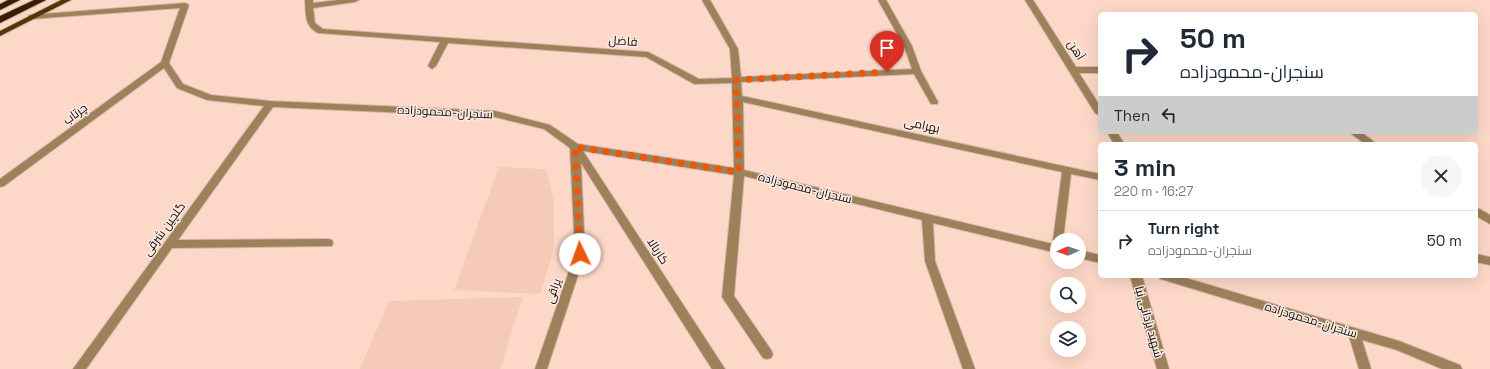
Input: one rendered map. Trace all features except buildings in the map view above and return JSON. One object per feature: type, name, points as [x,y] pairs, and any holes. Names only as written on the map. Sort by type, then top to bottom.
[{"type":"highway","points":[[0,7],[15,0]]},
{"type":"highway","points":[[0,20],[41,0]]},
{"type":"main road","points":[[0,34],[67,0]]},
{"type":"street","points":[[32,18],[185,5],[194,0]]},
{"type":"street","points":[[310,3],[355,0]]},
{"type":"street","points":[[706,0],[734,49],[738,98],[739,172],[728,297],[767,354]]},
{"type":"street","points":[[882,0],[908,46],[917,71],[934,102]]},
{"type":"street","name":"آهن","points":[[1029,0],[1098,111]]},
{"type":"street","name":"فاضل","points":[[310,3],[310,23],[314,28],[321,31],[648,55],[697,82],[917,71]]},
{"type":"street","points":[[165,63],[185,5]]},
{"type":"street","points":[[432,66],[445,40]]},
{"type":"street","name":"سنجران-محمودزاده","points":[[165,63],[180,86],[210,98],[270,104],[495,114],[547,127],[575,147],[739,172],[928,218],[1050,244]]},
{"type":"street","name":"چرتاب","points":[[0,184],[165,63]]},
{"type":"street","points":[[1073,70],[1098,70]]},
{"type":"street","name":"بهرامی","points":[[738,98],[1098,177]]},
{"type":"street","name":"گلچین شرقی","points":[[79,369],[270,104]]},
{"type":"street","points":[[1357,134],[1369,142]]},
{"type":"street","name":"یراقی","points":[[541,369],[580,254],[575,147]]},
{"type":"street","name":"کاربالا","points":[[575,147],[719,369]]},
{"type":"street","points":[[1059,233],[1068,170]]},
{"type":"street","points":[[1478,212],[1490,220]]},
{"type":"street","points":[[928,218],[930,261],[969,369]]},
{"type":"street","points":[[170,244],[328,243]]},
{"type":"street","points":[[1086,256],[1098,259]]},
{"type":"street","points":[[1478,258],[1490,260]]},
{"type":"street","name":"شهید یزدانی نیا","points":[[1137,278],[1163,369]]},
{"type":"street","name":"سنجران-محمودزاده","points":[[1171,278],[1399,346],[1456,369]]},
{"type":"street","points":[[1354,333],[1364,369]]},
{"type":"shaded area","points":[[499,167],[546,169],[554,202],[554,249],[540,294],[454,290]]},
{"type":"shaded area","points":[[523,297],[500,369],[360,369],[389,301]]},
{"type":"route","points":[[580,254],[575,147],[739,172],[738,98],[736,80],[887,72]]}]
